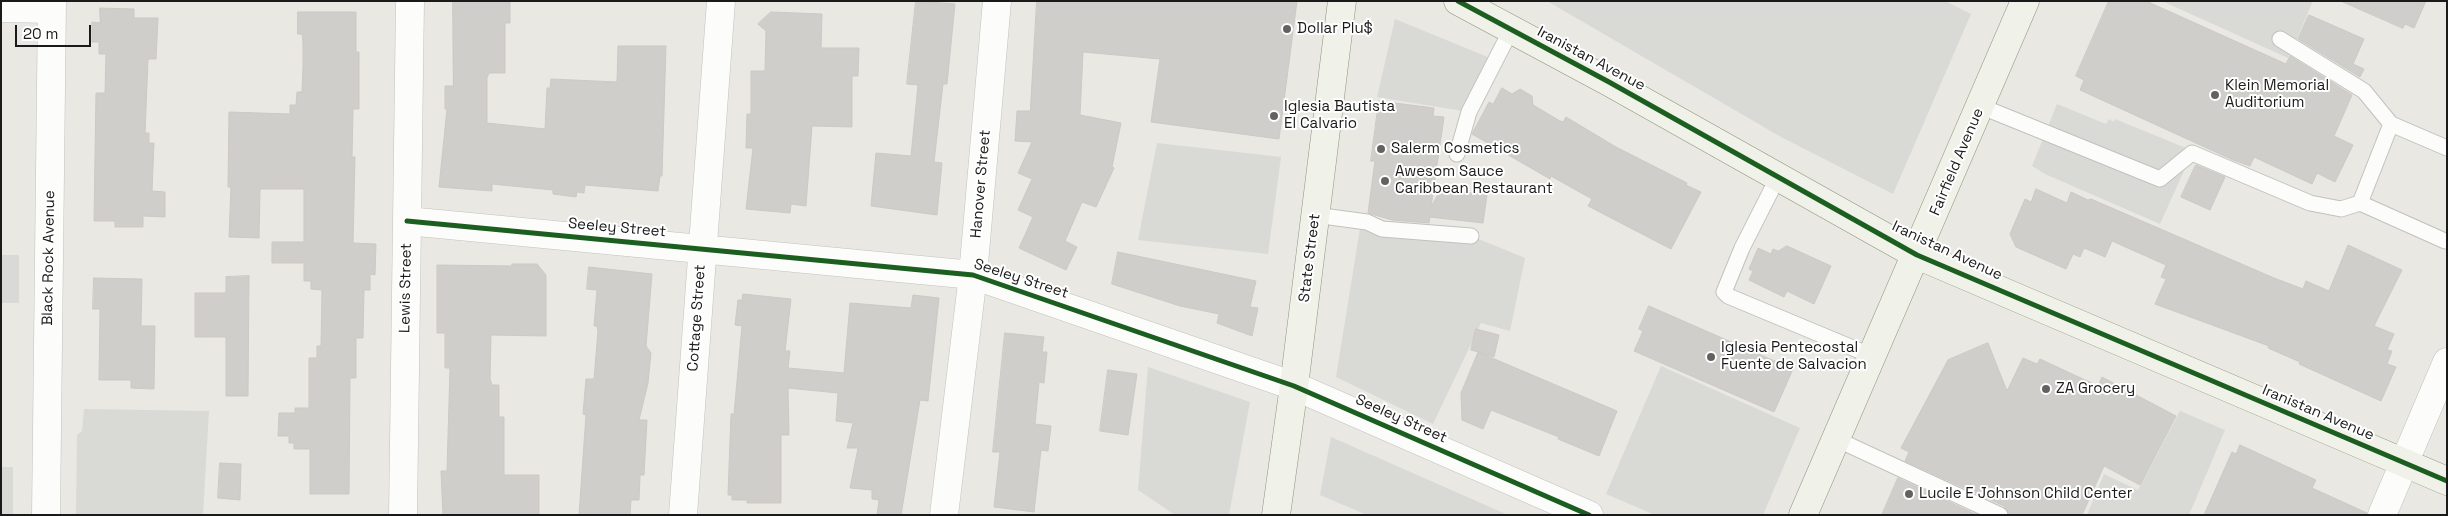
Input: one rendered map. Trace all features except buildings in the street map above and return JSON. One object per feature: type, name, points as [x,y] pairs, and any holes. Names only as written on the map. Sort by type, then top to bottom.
[{"type":"street","name":"Lewis Street","points":[[403,515],[410,1]]},
{"type":"street","name":"Cottage Street","points":[[682,515],[721,1]]},
{"type":"street","name":"Hanover Street","points":[[944,515],[973,274],[997,1]]},
{"type":"street","name":"State Street","points":[[1276,515],[1342,1]]},
{"type":"street","name":"Iranistan Avenue","points":[[1458,1],[1917,254],[2447,481]]},
{"type":"street","name":"Fairfield Avenue","points":[[1803,515],[2025,1]]},
{"type":"street","points":[[1,8],[52,5]]},
{"type":"street","name":"Black Rock Avenue","points":[[46,515],[52,5]]},
{"type":"street","name":"Seeley Street","points":[[407,221],[973,274],[1294,386],[1589,515]]},
{"type":"street","points":[[2382,515],[2447,362]]},
{"type":"lane","points":[[1457,154],[1469,112],[1511,30]]},
{"type":"lane","points":[[2280,39],[2364,92],[2391,124],[2447,148]]},
{"type":"lane","points":[[1980,106],[2160,179],[2192,153],[2310,203],[2341,209],[2360,203],[2445,241]]},
{"type":"lane","points":[[2360,203],[2391,124]]},
{"type":"lane","points":[[1778,177],[1742,248],[1724,292],[1728,296],[1872,356]]},
{"type":"lane","points":[[1315,216],[1367,222],[1382,229],[1471,236]]},
{"type":"lane","points":[[1836,439],[2000,515]]},
{"type":"shaded area","points":[[1547,1],[1945,1],[1971,14],[1893,194],[1781,137]]},
{"type":"shaded area","points":[[2162,1],[2313,1],[2288,58]]},
{"type":"shaded area","points":[[1395,19],[1495,60],[1469,112],[1377,97]]},
{"type":"shaded area","points":[[2057,104],[2106,124],[2109,119],[2114,122],[2115,119],[2193,151],[2160,224],[2045,174],[2032,166]]},
{"type":"shaded area","points":[[1157,143],[1281,157],[1268,254],[1138,240]]},
{"type":"shaded area","points":[[1361,222],[1471,236],[1525,258],[1510,331],[1481,323],[1433,424],[1336,377]]},
{"type":"shaded area","points":[[1,255],[19,255],[19,303],[1,303]]},
{"type":"shaded area","points":[[1661,366],[1800,428],[1763,515],[1655,515],[1606,494]]},
{"type":"shaded area","points":[[1148,367],[1250,402],[1229,515],[1175,515],[1138,490]]},
{"type":"shaded area","points":[[84,409],[209,411],[203,515],[76,515],[77,435],[82,431]]},
{"type":"shaded area","points":[[2180,411],[2225,430],[2189,515],[2087,515],[2104,474],[2138,490]]},
{"type":"shaded area","points":[[1331,437],[1508,515],[1367,515],[1320,495]]},
{"type":"shaded area","points":[[1,467],[13,467],[13,515],[1,515]]},
{"type":"cycle path","points":[[1458,1],[1609,82],[1917,255],[2447,481]]},
{"type":"cycle path","points":[[407,221],[973,275],[1294,386],[1589,515]]},
{"type":"place","name":"Dollar Plu$","points":[[1287,29]]},
{"type":"place","name":"Klein Memorial Auditorium","points":[[2215,95]]},
{"type":"place","name":"Iglesia Bautista El Calvario","points":[[1274,116]]},
{"type":"place","name":"Salerm Cosmetics","points":[[1381,149]]},
{"type":"place","name":"Awesom Sauce Caribbean Restaurant","points":[[1385,181]]},
{"type":"place","name":"Iglesia Pentecostal Fuente de Salvacion","points":[[1711,357]]},
{"type":"place","name":"ZA Grocery","points":[[2046,389]]},
{"type":"place","name":"Lucile E Johnson Child Center","points":[[1909,494]]}]
